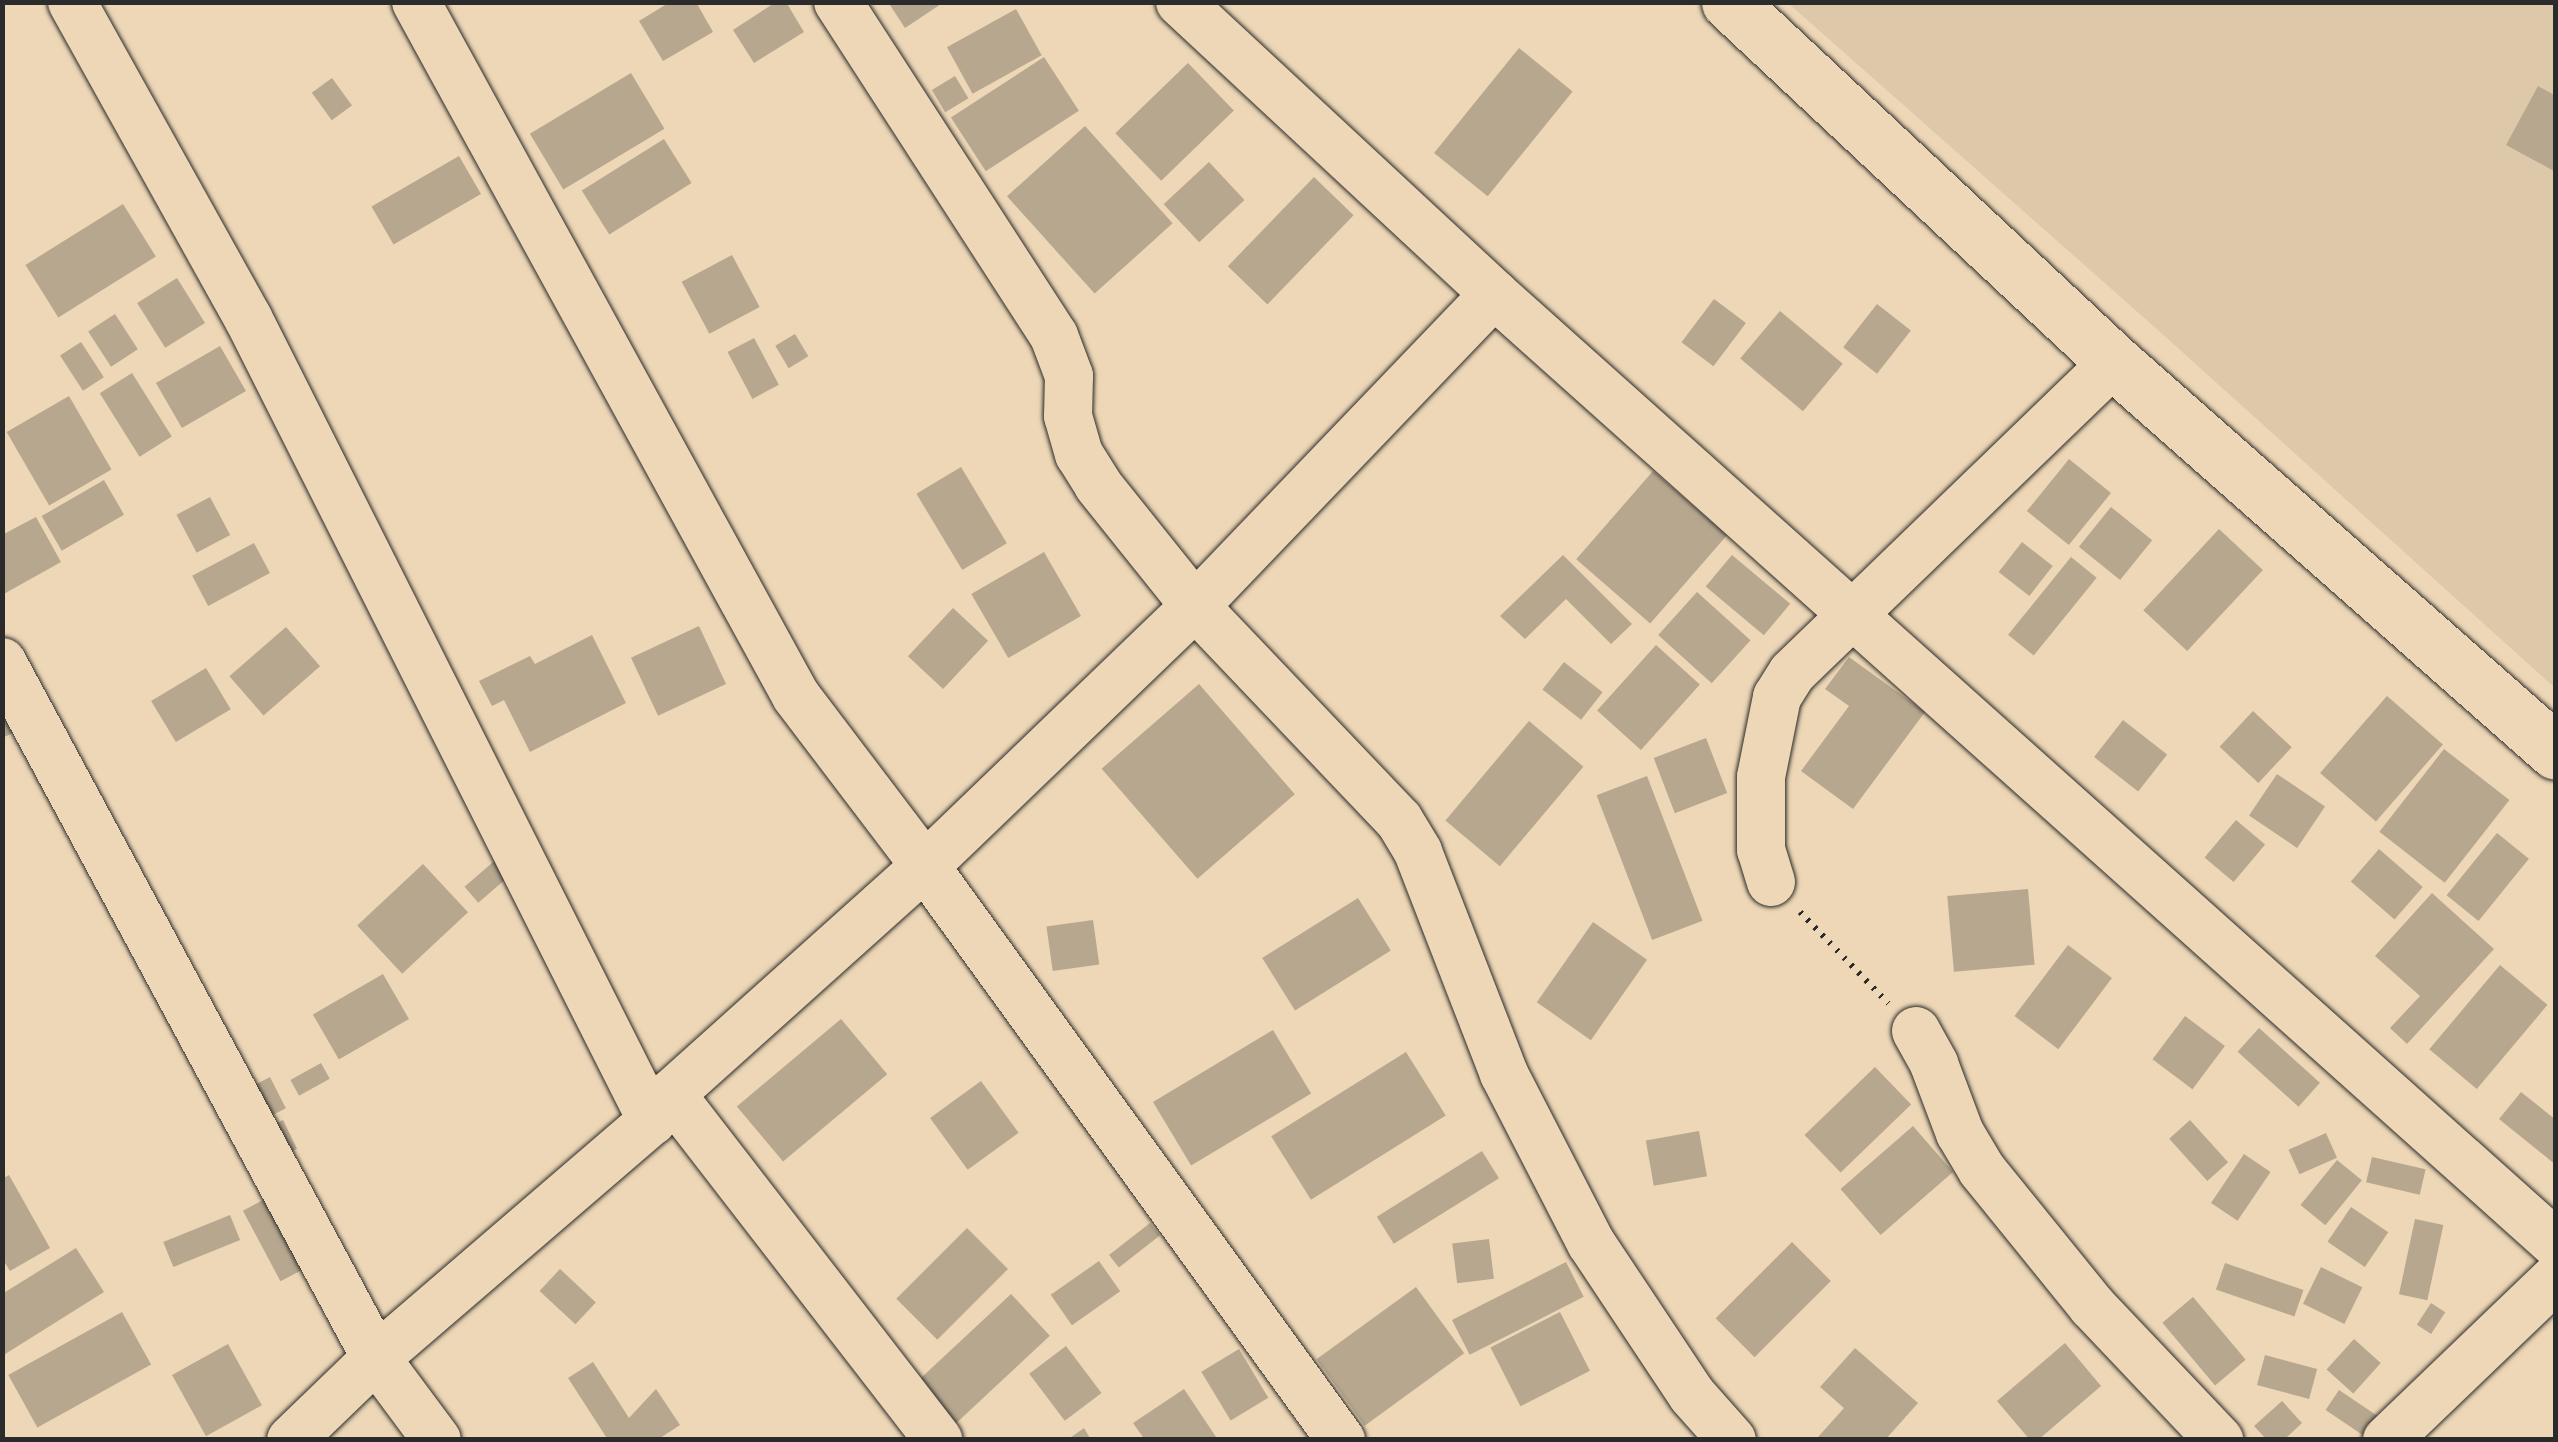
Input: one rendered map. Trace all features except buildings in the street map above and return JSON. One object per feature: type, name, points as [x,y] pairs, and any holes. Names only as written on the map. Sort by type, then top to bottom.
[{"type":"street","points":[[72,2],[248,318],[662,1108],[938,1440]]},
{"type":"street","points":[[416,2],[796,696],[925,866],[1341,1440]]},
{"type":"street","points":[[838,2],[1054,336],[1069,376],[1068,416],[1078,454],[1195,606],[1399,820],[1418,852],[1504,1074],[1591,1243],[1692,1395],[1732,1440]]},
{"type":"street","points":[[1180,2],[1494,294],[2556,1244]]},
{"type":"street","points":[[1729,2],[2114,362],[2556,752]]},
{"type":"street","points":[[292,1440],[376,1358],[662,1108],[925,866],[1195,606],[1494,294]]},
{"type":"street","points":[[1771,882],[1761,850],[1760,795],[1766,736],[1777,697],[1792,673],[2114,362]]},
{"type":"street","points":[[2,662],[376,1358],[436,1440]]},
{"type":"street","points":[[1916,1032],[1934,1064],[1960,1133],[1982,1170],[2092,1306],[2219,1440]]},
{"type":"street","points":[[2387,1440],[2556,1278]]},
{"type":"path","points":[[1771,882],[1916,1032]]},
{"type":"shaded area","points":[[1788,3],[2555,3],[2555,688],[2159,331]]}]
